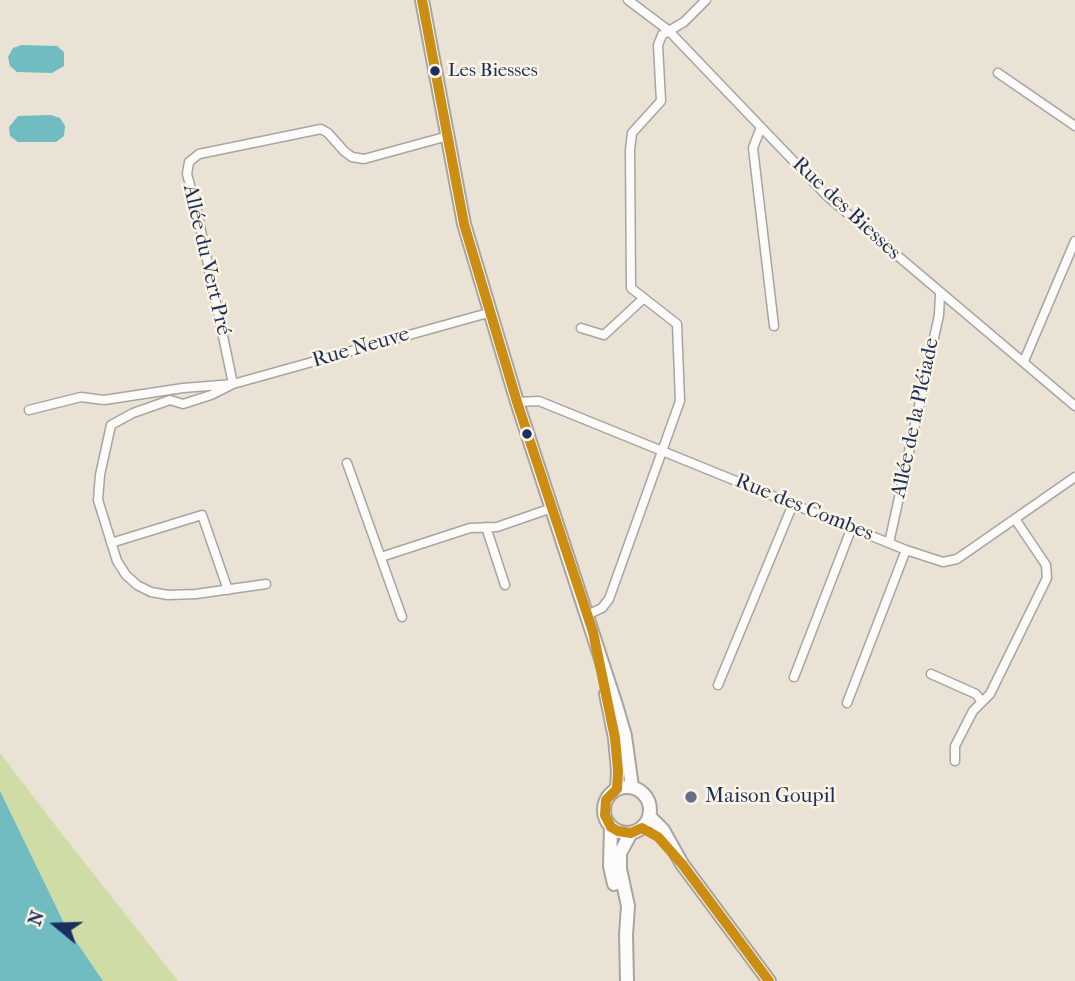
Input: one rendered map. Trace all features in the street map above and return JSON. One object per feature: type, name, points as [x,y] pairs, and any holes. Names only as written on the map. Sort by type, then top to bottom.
[{"type":"main road","points":[[422,0],[464,224],[488,313],[625,736],[632,787]]},
{"type":"main road","points":[[593,632],[615,738],[617,789]]},
{"type":"main road","points":[[626,935],[610,866],[611,827],[605,816],[605,805],[609,796],[617,789],[632,787],[648,798],[650,804],[641,826],[620,853],[620,869],[628,906],[627,981]]},
{"type":"main road","points":[[611,827],[622,833],[641,826]]},
{"type":"main road","points":[[641,826],[658,837],[682,864],[769,981]]},
{"type":"street","name":"Rue des Biesses","points":[[628,0],[668,30],[827,196],[1075,406]]},
{"type":"street","points":[[587,615],[602,608],[609,598],[680,401],[677,324],[631,288],[630,150],[632,133],[661,101],[658,44],[662,35],[684,22],[706,0]]},
{"type":"street","points":[[998,73],[1075,126]]},
{"type":"street","points":[[761,127],[753,148],[774,326]]},
{"type":"street","name":"Allée du Vert Pré","points":[[233,384],[187,174],[189,162],[199,154],[321,129],[344,151],[364,159],[448,136]]},
{"type":"street","points":[[1024,361],[1075,241]]},
{"type":"street","name":"Allée de la Pléiade","points":[[889,543],[939,315],[940,294]]},
{"type":"street","points":[[581,328],[604,335],[644,298]]},
{"type":"street","name":"Rue Neuve","points":[[29,410],[81,397],[104,400],[183,388],[233,384],[488,313]]},
{"type":"street","name":"Rue Neuve","points":[[111,543],[98,500],[100,475],[111,425],[133,413],[170,400],[183,404],[233,384]]},
{"type":"street","name":"Rue des Combes","points":[[517,402],[539,401],[906,550],[943,562],[957,559],[1075,477]]},
{"type":"street","points":[[347,463],[402,617]]},
{"type":"street","points":[[718,685],[793,504]]},
{"type":"street","points":[[381,557],[470,528],[497,527],[552,508]]},
{"type":"street","points":[[228,590],[202,515],[111,543],[125,575],[151,592],[168,595],[228,590],[266,584]]},
{"type":"street","points":[[955,761],[955,746],[973,711],[990,694],[1047,578],[1046,565],[1014,519]]},
{"type":"street","points":[[486,527],[505,585]]},
{"type":"street","points":[[794,677],[852,527]]},
{"type":"street","points":[[847,703],[906,550]]},
{"type":"street","points":[[931,674],[976,694],[982,702]]},
{"type":"green space","points":[[0,753],[178,981],[103,981],[65,925],[0,791]]},
{"type":"water","points":[[22,45],[57,46],[64,52],[64,66],[52,73],[17,72],[10,66],[8,57],[13,48]]},
{"type":"water","points":[[51,115],[60,118],[65,126],[64,136],[56,142],[18,142],[10,136],[9,127],[18,116]]},
{"type":"water","points":[[0,791],[65,925],[103,981],[0,981]]},
{"type":"transit line","points":[[422,0],[464,224],[517,402],[593,632],[615,738],[618,771],[617,789],[606,800],[605,815],[611,827],[618,831],[631,833],[642,828],[658,837],[682,864],[769,981]]},
{"type":"place","name":"Les Biesses","points":[[435,71]]},
{"type":"place","name":"Maison Goupil","points":[[691,797]]}]
